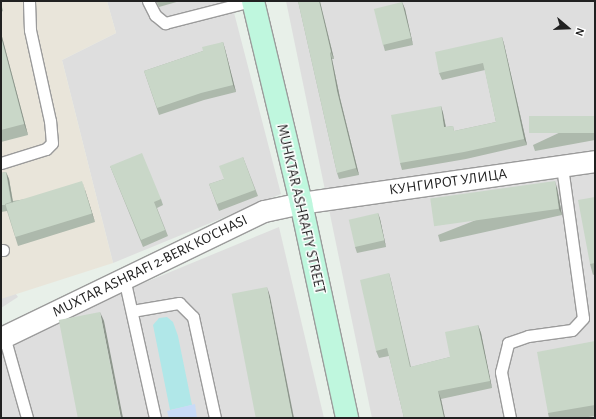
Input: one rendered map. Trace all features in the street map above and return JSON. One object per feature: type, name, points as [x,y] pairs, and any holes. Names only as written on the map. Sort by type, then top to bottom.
[{"type":"main road","name":"MUHKTAR ASHRAFIY STREET","points":[[252,1],[301,203],[347,418]]},
{"type":"street","name":"КУНГИРОТ УЛИЦА","points":[[301,203],[595,161]]},
{"type":"street","name":"MUXTAR ASHRAFI 2-BERK KO'CHASI","points":[[3,337],[264,211],[301,203]]},
{"type":"lane","points":[[1,163],[46,149],[52,143],[50,121],[30,30],[29,1]]},
{"type":"lane","points":[[148,1],[155,15],[165,23],[252,1]]},
{"type":"lane","points":[[510,418],[501,372],[508,344],[528,336],[572,330],[583,318],[562,166]]},
{"type":"lane","points":[[124,278],[155,418]]},
{"type":"lane","points":[[132,311],[179,303],[193,317],[214,418]]},
{"type":"lane","points":[[3,337],[27,418]]},
{"type":"shaded area","points":[[1,1],[107,1],[116,33],[62,60],[113,263],[1,299]]},
{"type":"shaded area","points":[[107,1],[231,1],[281,194],[113,263],[62,60],[116,33]]},
{"type":"shaded area","points":[[286,1],[595,1],[595,418],[372,418]]},
{"type":"shaded area","points":[[279,227],[324,418],[1,418],[1,342]]},
{"type":"shaded area","points":[[6,280],[18,297],[1,308],[1,282]]},
{"type":"shaded area","points":[[167,317],[173,322],[178,336],[192,405],[170,410],[153,325],[159,318]]},
{"type":"shaded area","points":[[195,404],[197,418],[169,418],[167,411]]},
{"type":"building","points":[[298,1],[319,1],[331,52],[337,91],[356,168],[337,173]]},
{"type":"building","points":[[402,2],[411,38],[383,45],[374,9]]},
{"type":"building","points":[[1,37],[24,124],[1,130]]},
{"type":"building","points":[[502,37],[524,139],[464,152],[400,163],[391,115],[441,106],[444,127],[453,126],[454,131],[496,122],[483,63],[439,73],[435,52]]},
{"type":"building","points":[[223,42],[233,85],[201,93],[157,108],[144,71],[203,51],[202,47]]},
{"type":"building","points":[[529,116],[595,116],[595,133],[529,133]]},
{"type":"building","points":[[142,153],[161,199],[154,202],[165,230],[141,240],[110,166]]},
{"type":"building","points":[[243,157],[255,190],[217,204],[209,184],[224,179],[219,166]]},
{"type":"building","points":[[6,172],[11,202],[1,205],[1,173]]},
{"type":"building","points":[[82,181],[92,214],[15,237],[5,204]]},
{"type":"building","points":[[555,181],[559,209],[434,226],[430,199]]},
{"type":"building","points":[[595,197],[595,263],[590,264],[578,200]]},
{"type":"building","points":[[378,213],[384,240],[355,247],[349,220]]},
{"type":"building","points":[[389,273],[410,367],[450,357],[445,332],[478,325],[490,381],[438,391],[444,418],[404,418],[387,348],[376,351],[360,280]]},
{"type":"building","points":[[267,287],[292,418],[256,418],[232,294]]},
{"type":"building","points":[[100,312],[121,418],[78,418],[59,320]]},
{"type":"building","points":[[595,341],[595,405],[548,413],[537,352]]}]
